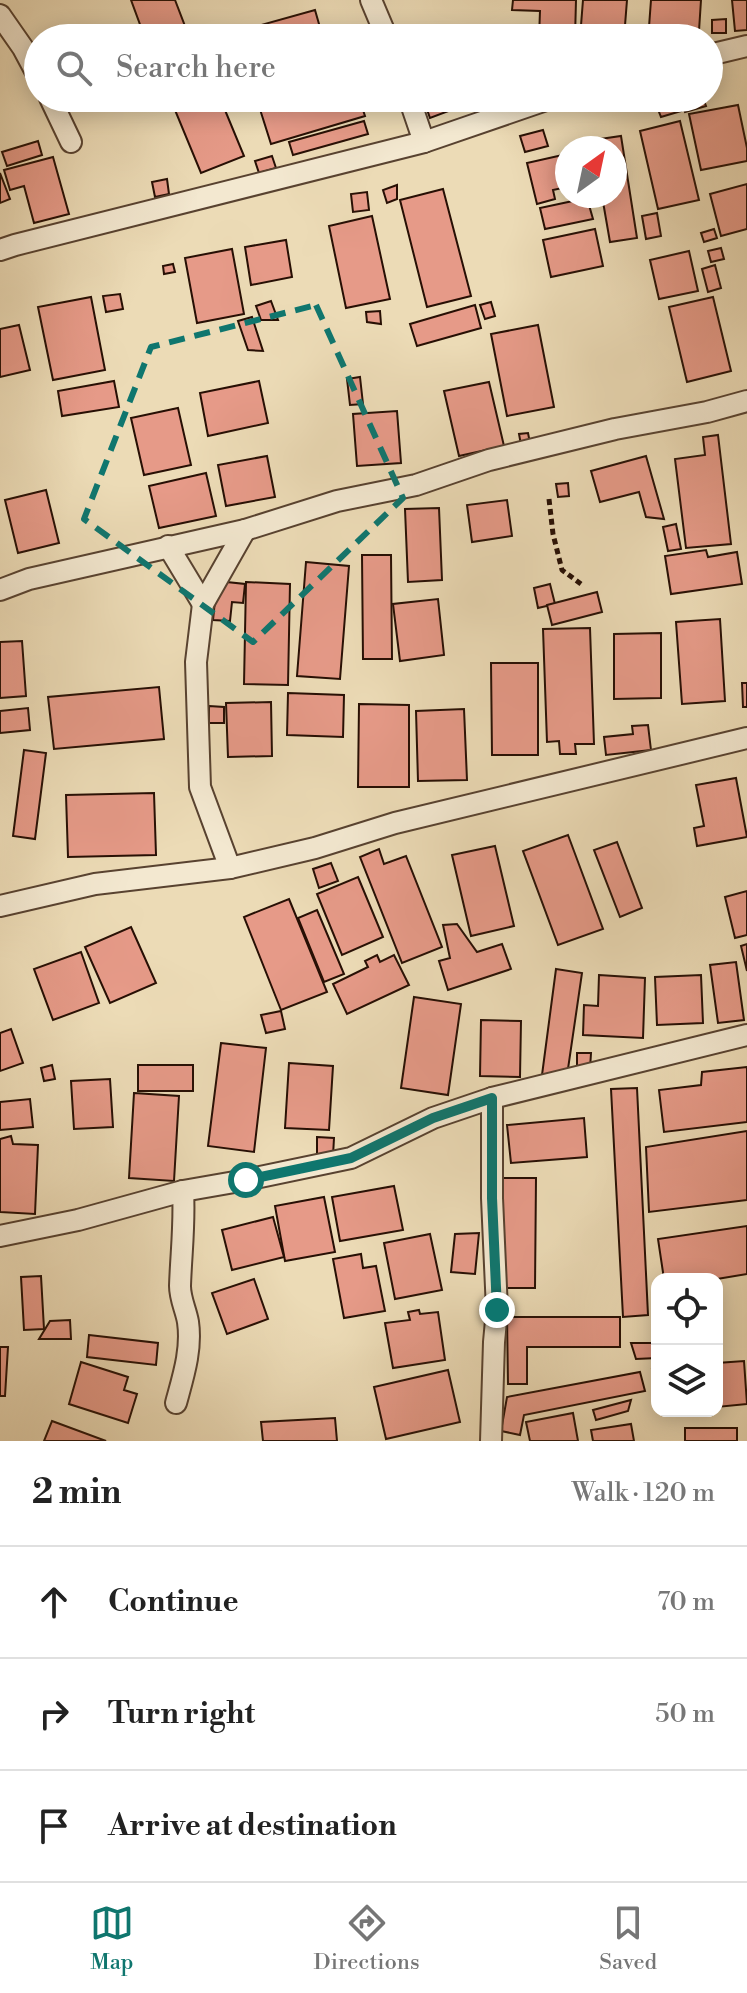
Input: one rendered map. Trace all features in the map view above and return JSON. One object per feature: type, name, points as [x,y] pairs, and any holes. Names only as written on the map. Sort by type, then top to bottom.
[{"type":"street","points":[[371,0],[381,24]]},
{"type":"street","points":[[0,15],[24,50]]},
{"type":"street","points":[[723,52],[747,46]]},
{"type":"street","points":[[57,112],[71,142]]},
{"type":"street","points":[[414,112],[424,142]]},
{"type":"street","points":[[0,250],[424,142],[511,112]]},
{"type":"street","points":[[0,590],[29,579],[245,530],[337,501],[416,485],[489,460],[747,401]]},
{"type":"street","points":[[230,868],[200,787],[196,662],[203,604],[245,530]]},
{"type":"street","points":[[168,546],[203,604]]},
{"type":"street","points":[[0,906],[95,884],[230,868],[315,848],[395,823],[747,738]]},
{"type":"street","points":[[0,1236],[78,1220],[183,1191],[351,1158],[433,1118],[492,1098],[747,1035]]},
{"type":"street","points":[[491,1441],[497,1310],[492,1098]]},
{"type":"street","points":[[176,1403],[188,1360],[188,1323],[180,1289],[183,1191]]},
{"type":"path","points":[[549,499],[562,570],[581,584]]},
{"type":"highlighted area","points":[[316,305],[403,498],[253,642],[84,519],[151,347]]},
{"type":"building","points":[[131,0],[175,0],[184,24],[140,24]]},
{"type":"building","points":[[513,0],[576,0],[575,24],[540,24],[540,11],[512,10]]},
{"type":"building","points":[[583,0],[627,0],[625,24],[581,24]]},
{"type":"building","points":[[651,0],[701,0],[699,24],[649,24]]},
{"type":"building","points":[[732,0],[747,0],[747,30],[735,31]]},
{"type":"building","points":[[315,10],[319,24],[265,24]]},
{"type":"building","points":[[726,19],[726,33],[723,33],[723,24],[712,24],[712,20]]},
{"type":"building","points":[[738,105],[747,161],[701,170],[689,114],[723,112],[723,108]]},
{"type":"building","points":[[176,112],[226,112],[244,156],[201,173]]},
{"type":"building","points":[[261,112],[364,112],[365,116],[271,144]]},
{"type":"building","points":[[428,112],[446,112],[430,118]]},
{"type":"building","points":[[659,112],[678,112],[661,117]]},
{"type":"building","points":[[364,121],[368,134],[293,155],[289,142]]},
{"type":"building","points":[[680,121],[699,200],[658,209],[640,131]]},
{"type":"building","points":[[543,130],[548,146],[525,152],[520,136]]},
{"type":"building","points":[[38,141],[42,155],[7,166],[2,152]]},
{"type":"building","points":[[272,156],[276,168],[259,173],[255,161]]},
{"type":"building","points":[[53,157],[69,214],[34,223],[24,186],[10,190],[4,170]]},
{"type":"building","points":[[555,157],[555,199],[537,204],[527,163]]},
{"type":"building","points":[[0,173],[10,199],[0,203]]},
{"type":"building","points":[[627,174],[637,238],[610,242],[604,208],[627,208]]},
{"type":"building","points":[[167,179],[169,194],[155,197],[152,182]]},
{"type":"building","points":[[747,184],[747,229],[721,236],[710,194]]},
{"type":"building","points":[[397,185],[397,199],[387,203],[383,190]]},
{"type":"building","points":[[443,189],[471,296],[427,307],[400,200]]},
{"type":"building","points":[[367,192],[369,210],[353,212],[351,194]]},
{"type":"building","points":[[555,205],[555,208],[590,208],[593,219],[545,229],[540,208]]},
{"type":"building","points":[[657,213],[661,236],[646,239],[642,216]]},
{"type":"building","points":[[372,216],[390,299],[346,308],[329,226]]},
{"type":"building","points":[[595,229],[603,266],[551,277],[543,240]]},
{"type":"building","points":[[714,229],[717,238],[704,242],[701,233]]},
{"type":"building","points":[[286,240],[292,277],[251,285],[245,247]]},
{"type":"building","points":[[721,248],[724,259],[711,262],[708,251]]},
{"type":"building","points":[[232,249],[244,314],[197,323],[185,258]]},
{"type":"building","points":[[689,251],[698,291],[659,299],[650,260]]},
{"type":"building","points":[[173,264],[175,272],[164,274],[163,266]]},
{"type":"building","points":[[715,265],[721,288],[708,292],[702,269]]},
{"type":"building","points":[[120,294],[123,309],[106,312],[103,296]]},
{"type":"building","points":[[91,297],[105,370],[53,380],[38,307]]},
{"type":"building","points":[[713,297],[731,371],[687,382],[669,307]]},
{"type":"building","points":[[271,301],[278,320],[261,320],[256,306]]},
{"type":"building","points":[[491,302],[495,316],[485,319],[480,305]]},
{"type":"building","points":[[475,305],[481,328],[417,346],[410,324]]},
{"type":"building","points":[[380,311],[381,324],[367,322],[366,312]]},
{"type":"building","points":[[252,317],[263,351],[248,350],[238,321]]},
{"type":"building","points":[[19,325],[30,370],[0,377],[0,329]]},
{"type":"building","points":[[538,325],[554,407],[507,416],[491,334]]},
{"type":"building","points":[[360,377],[363,404],[350,405],[347,379]]},
{"type":"building","points":[[114,381],[119,407],[62,416],[58,391]]},
{"type":"building","points":[[259,381],[268,423],[208,436],[200,393]]},
{"type":"building","points":[[489,382],[504,446],[459,456],[444,391]]},
{"type":"building","points":[[178,408],[191,465],[144,475],[131,418]]},
{"type":"building","points":[[397,411],[401,463],[357,466],[353,414]]},
{"type":"building","points":[[528,433],[530,443],[521,445],[519,434]]},
{"type":"building","points":[[718,435],[731,544],[686,548],[675,459],[705,455],[703,437]]},
{"type":"building","points":[[267,456],[275,497],[226,506],[218,465]]},
{"type":"building","points":[[646,456],[664,519],[646,517],[639,492],[600,502],[591,471]]},
{"type":"building","points":[[206,473],[216,516],[159,528],[149,486]]},
{"type":"building","points":[[568,483],[569,496],[558,497],[556,484]]},
{"type":"building","points":[[46,490],[59,543],[18,553],[5,500]]},
{"type":"building","points":[[507,500],[512,536],[472,542],[467,505]]},
{"type":"building","points":[[439,508],[442,580],[408,582],[405,509]]},
{"type":"building","points":[[676,524],[681,549],[668,551],[663,527]]},
{"type":"building","points":[[706,550],[708,557],[737,552],[742,584],[671,594],[665,556]]},
{"type":"building","points":[[362,555],[391,555],[392,659],[363,659]]},
{"type":"building","points":[[306,562],[349,566],[340,679],[297,676]]},
{"type":"building","points":[[217,581],[245,584],[243,603],[232,602],[230,621],[213,620]]},
{"type":"building","points":[[246,582],[290,584],[288,685],[244,684]]},
{"type":"building","points":[[550,584],[555,604],[538,608],[534,588]]},
{"type":"building","points":[[597,592],[602,612],[552,625],[547,605]]},
{"type":"building","points":[[438,599],[444,655],[400,661],[393,604]]},
{"type":"building","points":[[720,619],[725,701],[682,704],[676,622]]},
{"type":"building","points":[[590,628],[594,744],[575,744],[576,754],[560,754],[559,741],[547,742],[543,629]]},
{"type":"building","points":[[661,633],[661,698],[614,699],[614,634]]},
{"type":"building","points":[[22,641],[26,696],[0,698],[0,642]]},
{"type":"building","points":[[491,663],[538,663],[538,755],[492,755]]},
{"type":"building","points":[[742,683],[747,683],[747,707],[743,707]]},
{"type":"building","points":[[159,687],[164,739],[54,749],[48,697]]},
{"type":"building","points":[[288,693],[344,695],[343,737],[287,735]]},
{"type":"building","points":[[271,702],[272,756],[228,757],[226,703]]},
{"type":"building","points":[[359,704],[409,705],[409,787],[358,787]]},
{"type":"building","points":[[209,706],[224,707],[224,723],[209,723]]},
{"type":"building","points":[[28,708],[30,730],[0,733],[0,711]]},
{"type":"building","points":[[464,709],[467,780],[418,781],[416,711]]},
{"type":"building","points":[[648,725],[651,750],[606,755],[604,737],[633,734],[632,726]]},
{"type":"building","points":[[24,750],[46,753],[35,839],[13,836]]},
{"type":"building","points":[[736,778],[747,837],[697,846],[694,828],[704,826],[696,785]]},
{"type":"building","points":[[154,793],[156,855],[68,857],[66,795]]},
{"type":"building","points":[[568,835],[603,929],[558,945],[523,851]]},
{"type":"building","points":[[617,842],[642,908],[620,917],[594,850]]},
{"type":"building","points":[[495,846],[514,926],[471,936],[452,855]]},
{"type":"building","points":[[379,849],[384,864],[406,856],[442,947],[402,963],[360,857]]},
{"type":"building","points":[[331,863],[338,881],[319,888],[313,869]]},
{"type":"building","points":[[358,877],[383,937],[342,955],[317,894]]},
{"type":"building","points":[[747,891],[747,935],[735,938],[725,897]]},
{"type":"building","points":[[289,899],[327,992],[281,1010],[244,917]]},
{"type":"building","points":[[317,910],[344,974],[324,982],[298,918]]},
{"type":"building","points":[[457,924],[477,952],[502,944],[511,969],[448,990],[439,961],[450,958],[443,925]]},
{"type":"building","points":[[131,927],[156,983],[110,1003],[85,947]]},
{"type":"building","points":[[747,944],[747,971],[741,946]]},
{"type":"building","points":[[81,952],[99,1003],[53,1020],[34,969]]},
{"type":"building","points":[[377,955],[380,962],[394,955],[409,985],[347,1014],[333,984],[368,967],[365,961]]},
{"type":"building","points":[[736,962],[744,1020],[718,1023],[710,965]]},
{"type":"building","points":[[556,969],[582,973],[568,1069],[542,1075]]},
{"type":"building","points":[[599,975],[645,978],[643,1038],[583,1035],[584,1005],[598,1006]]},
{"type":"building","points":[[701,975],[703,1023],[657,1025],[655,977]]},
{"type":"building","points":[[414,997],[461,1004],[448,1095],[401,1088]]},
{"type":"building","points":[[281,1011],[285,1029],[266,1033],[261,1015]]},
{"type":"building","points":[[481,1020],[521,1021],[520,1077],[480,1076]]},
{"type":"building","points":[[11,1029],[23,1063],[0,1071],[0,1033]]},
{"type":"building","points":[[221,1043],[266,1048],[254,1152],[208,1146]]},
{"type":"building","points":[[577,1053],[591,1053],[590,1069],[577,1069]]},
{"type":"building","points":[[289,1063],[333,1066],[329,1130],[285,1128]]},
{"type":"building","points":[[52,1065],[55,1079],[44,1081],[41,1068]]},
{"type":"building","points":[[138,1065],[193,1065],[193,1091],[138,1091]]},
{"type":"building","points":[[747,1067],[747,1122],[664,1132],[659,1090],[701,1085],[702,1072]]},
{"type":"building","points":[[110,1079],[113,1127],[74,1129],[71,1081]]},
{"type":"building","points":[[637,1088],[648,1315],[623,1317],[611,1089]]},
{"type":"building","points":[[134,1093],[179,1096],[174,1181],[129,1178]]},
{"type":"building","points":[[30,1099],[33,1127],[0,1130],[0,1102]]},
{"type":"building","points":[[584,1118],[587,1157],[511,1163],[507,1125]]},
{"type":"building","points":[[747,1131],[747,1200],[649,1212],[646,1147]]},
{"type":"building","points":[[11,1136],[13,1144],[38,1145],[35,1214],[0,1212],[0,1139]]},
{"type":"building","points":[[317,1137],[334,1138],[333,1156],[317,1155]]},
{"type":"building","points":[[503,1178],[536,1178],[535,1288],[503,1288]]},
{"type":"building","points":[[394,1186],[403,1230],[340,1241],[332,1197]]},
{"type":"building","points":[[324,1197],[335,1252],[285,1261],[275,1206]]},
{"type":"building","points":[[273,1217],[284,1257],[232,1270],[222,1230]]},
{"type":"building","points":[[747,1226],[747,1274],[723,1278],[723,1273],[663,1273],[658,1239]]},
{"type":"building","points":[[479,1233],[475,1274],[451,1272],[455,1234]]},
{"type":"building","points":[[430,1234],[442,1290],[395,1299],[384,1243]]},
{"type":"building","points":[[361,1254],[363,1268],[376,1266],[385,1311],[344,1318],[333,1259]]},
{"type":"building","points":[[41,1276],[44,1329],[24,1330],[21,1277]]},
{"type":"building","points":[[254,1279],[268,1319],[227,1334],[212,1293]]},
{"type":"building","points":[[419,1310],[420,1314],[438,1312],[445,1360],[393,1368],[385,1323],[410,1320],[408,1312]]},
{"type":"building","points":[[507,1317],[620,1317],[620,1347],[527,1347],[527,1384],[508,1384]]},
{"type":"building","points":[[70,1320],[71,1339],[39,1339],[50,1321]]},
{"type":"building","points":[[89,1335],[158,1343],[156,1365],[87,1357]]},
{"type":"building","points":[[631,1343],[651,1343],[651,1358],[636,1359]]},
{"type":"building","points":[[0,1347],[8,1347],[5,1396],[0,1396]]},
{"type":"building","points":[[744,1361],[747,1404],[723,1406],[723,1363]]},
{"type":"building","points":[[81,1362],[128,1377],[124,1390],[137,1394],[128,1423],[69,1404]]},
{"type":"building","points":[[448,1370],[460,1422],[386,1439],[374,1387]]},
{"type":"building","points":[[640,1372],[645,1391],[524,1415],[520,1435],[501,1431],[507,1397]]},
{"type":"building","points":[[631,1400],[628,1411],[596,1420],[593,1410]]},
{"type":"building","points":[[573,1413],[578,1441],[530,1441],[526,1422]]},
{"type":"building","points":[[335,1418],[337,1441],[263,1441],[261,1422]]},
{"type":"building","points":[[52,1421],[106,1441],[44,1441]]},
{"type":"building","points":[[631,1424],[634,1441],[593,1441],[591,1430]]},
{"type":"building","points":[[685,1428],[737,1428],[737,1441],[685,1441]]},
{"type":"route","points":[[246,1180],[351,1158],[433,1118],[492,1098],[497,1310]]}]
